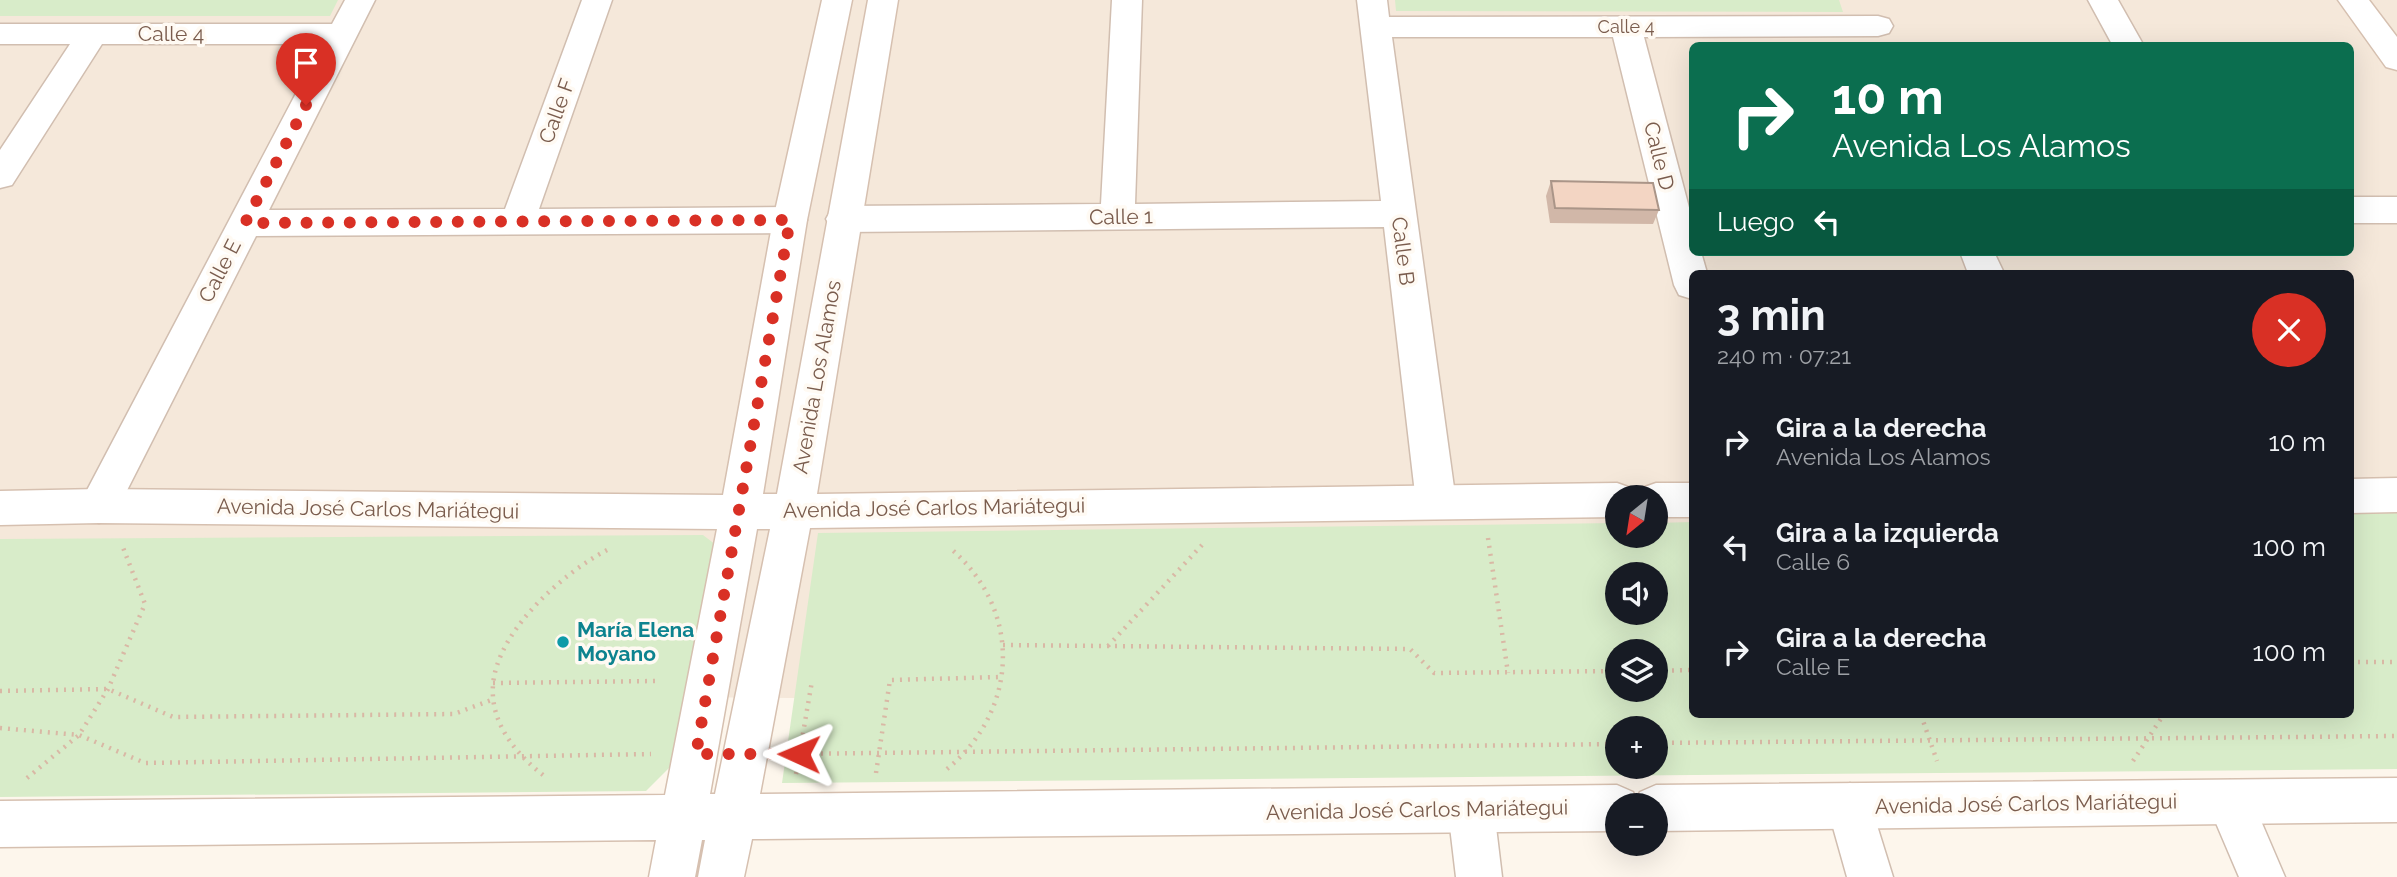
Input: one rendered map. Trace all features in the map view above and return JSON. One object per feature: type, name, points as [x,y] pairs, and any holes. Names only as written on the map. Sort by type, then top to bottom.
[{"type":"street","name":"Calle E","points":[[99,506],[360,0]]},
{"type":"street","name":"Calle F","points":[[517,222],[597,0]]},
{"type":"street","points":[[672,877],[740,512],[790,220],[837,0]]},
{"type":"street","name":"Avenida Los Alamos","points":[[721,877],[794,510],[883,0]]},
{"type":"street","points":[[1117,217],[1126,0]]},
{"type":"street","points":[[2103,0],[2127,42]]},
{"type":"street","points":[[2353,0],[2397,59]]},
{"type":"street","points":[[2385,0],[2397,15]]},
{"type":"street","name":"Calle 4","points":[[1373,14],[1626,26],[1877,24]]},
{"type":"street","name":"Calle B","points":[[1373,14],[1436,502]]},
{"type":"street","name":"Calle D","points":[[1626,26],[1689,273]]},
{"type":"street","name":"Calle 4","points":[[0,34],[343,34]]},
{"type":"street","points":[[0,176],[93,34]]},
{"type":"street","points":[[2354,210],[2397,210]]},
{"type":"street","name":"Calle 1","points":[[844,219],[1399,214]]},
{"type":"street","points":[[245,223],[790,220]]},
{"type":"street","points":[[2354,496],[2397,495]]},
{"type":"street","name":"Avenida José Carlos Mariátegui","points":[[0,508],[141,506],[740,512],[1605,500]]},
{"type":"street","points":[[1668,500],[1689,500]]},
{"type":"street","name":"Avenida José Carlos Mariátegui","points":[[1668,808],[2397,800]]},
{"type":"street","points":[[2230,802],[2262,877]]},
{"type":"street","points":[[1850,806],[1870,877]]},
{"type":"street","name":"Avenida José Carlos Mariátegui","points":[[0,824],[1605,808]]},
{"type":"street","points":[[1471,810],[1479,877]]},
{"type":"path","points":[[1482,500],[1508,673]]},
{"type":"path","points":[[1108,646],[1241,503]]},
{"type":"path","points":[[20,785],[79,735],[107,689],[145,604],[121,546],[141,506]]},
{"type":"path","points":[[547,777],[520,757],[505,730],[494,699],[493,682],[509,643],[549,590],[569,573],[612,547]]},
{"type":"path","points":[[944,771],[967,751],[984,728],[1001,677],[1003,645],[999,615],[980,575],[962,555]]},
{"type":"path","points":[[1003,645],[1410,649],[1434,673],[1605,671]]},
{"type":"path","points":[[2354,662],[2397,662]]},
{"type":"path","points":[[1668,671],[1689,670]]},
{"type":"path","points":[[876,774],[890,680],[1001,677]]},
{"type":"path","points":[[493,682],[657,681]]},
{"type":"path","points":[[806,777],[795,778],[812,681]]},
{"type":"path","points":[[0,691],[107,689],[173,717],[454,714],[494,699]]},
{"type":"path","points":[[0,729],[79,735],[145,763],[696,754]]},
{"type":"path","points":[[1668,743],[2397,736]]},
{"type":"path","points":[[745,753],[1605,744]]},
{"type":"path","points":[[863,775],[889,774]]},
{"type":"shaded area","points":[[0,0],[2397,0],[2397,713],[2354,712],[2354,270],[1689,270],[1689,706],[0,691]]},
{"type":"green space","points":[[0,0],[338,0],[330,16],[0,16]]},
{"type":"green space","points":[[1395,0],[1839,0],[1843,12],[1396,11]]},
{"type":"green space","points":[[2397,513],[2397,769],[1668,775],[1668,716],[1605,716],[1605,776],[782,783],[818,533],[1605,523],[1605,548],[1668,548],[1668,523],[1689,522],[1689,718],[2354,718],[2354,514]]},
{"type":"green space","points":[[703,535],[720,548],[670,767],[646,791],[0,797],[0,539]]},
{"type":"building","points":[[1551,181],[1653,183],[1659,210],[1555,208]]},
{"type":"place","name":"María Elena Moyano","points":[[563,642]]},
{"type":"route","points":[[306,105],[245,223],[790,220],[696,754],[799,754]]}]
